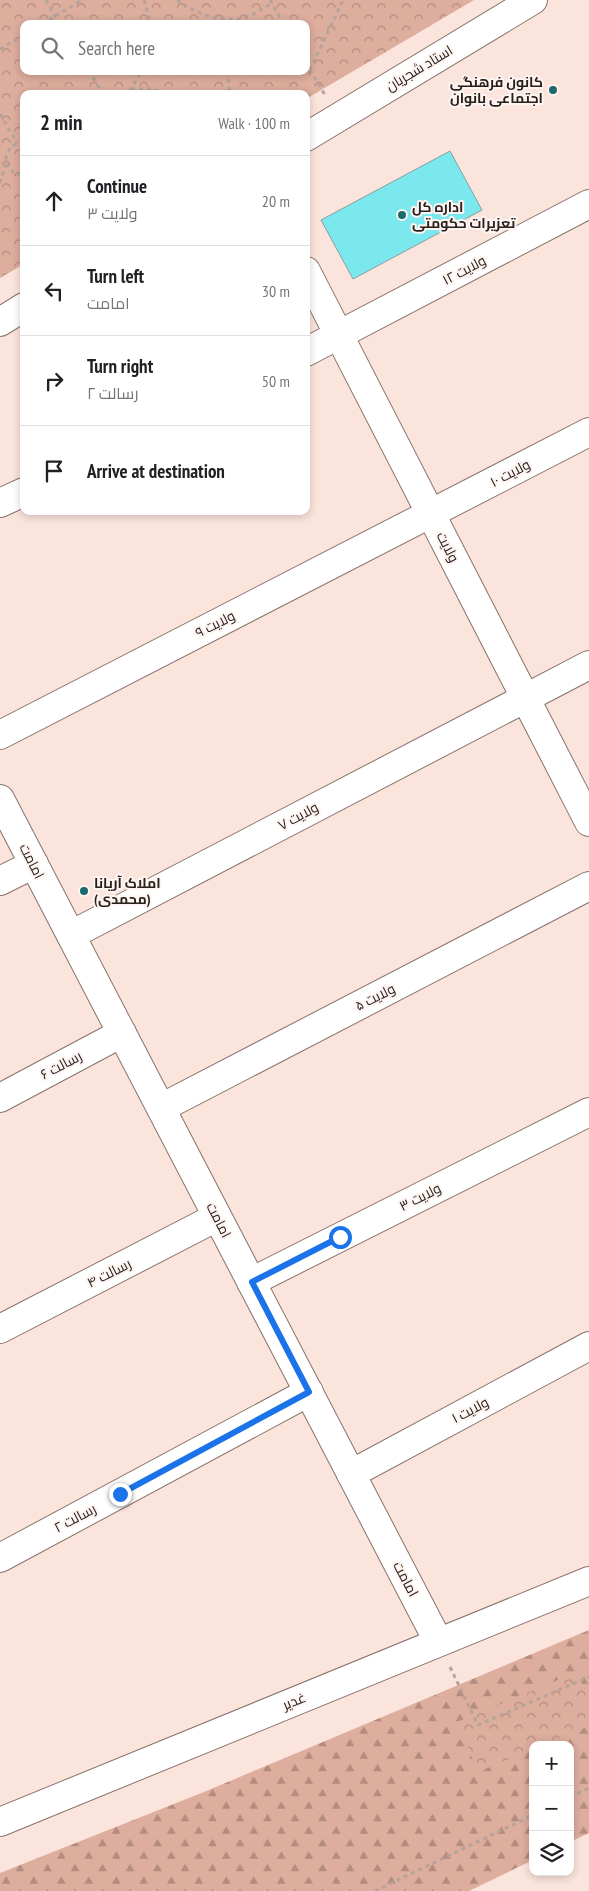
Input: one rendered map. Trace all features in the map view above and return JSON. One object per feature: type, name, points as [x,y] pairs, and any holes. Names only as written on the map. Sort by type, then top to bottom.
[{"type":"street","name":"استاد شجریان","points":[[310,135],[533,0]]},
{"type":"street","name":"ولایت ۱۲","points":[[310,350],[589,204]]},
{"type":"street","name":"ولایت","points":[[310,280],[589,822]]},
{"type":"street","points":[[0,322],[20,310]]},
{"type":"street","name":"ولایت ۱۰","points":[[431,514],[589,432]]},
{"type":"street","points":[[0,503],[20,494]]},
{"type":"street","name":"ولایت ۹","points":[[0,734],[431,514]]},
{"type":"street","name":"ولایت ۷","points":[[70,935],[589,665]]},
{"type":"street","name":"امامت","points":[[0,799],[444,1653]]},
{"type":"street","points":[[0,881],[34,864]]},
{"type":"street","name":"ولایت ۵","points":[[161,1108],[589,886]]},
{"type":"street","name":"رسالت ۶","points":[[0,1098],[122,1033]]},
{"type":"street","name":"ولایت ۳","points":[[252,1282],[589,1112]]},
{"type":"street","name":"رسالت ۴","points":[[0,1329],[218,1217]]},
{"type":"street","name":"ولایت ۱","points":[[351,1474],[589,1346]]},
{"type":"street","name":"رسالت ۲","points":[[0,1558],[309,1392]]},
{"type":"street","name":"غدیر","points":[[0,1822],[444,1653],[589,1581]]},
{"type":"path","points":[[46,0],[56,20]]},
{"type":"path","points":[[48,20],[82,0]]},
{"type":"path","points":[[144,0],[150,20]]},
{"type":"path","points":[[177,0],[190,9],[207,16],[225,19],[244,18],[271,2],[282,20]]},
{"type":"path","points":[[338,118],[310,70],[342,0]]},
{"type":"path","points":[[0,49],[20,37]]},
{"type":"path","points":[[91,75],[101,90]]},
{"type":"path","points":[[131,89],[140,75]]},
{"type":"path","points":[[228,75],[229,90]]},
{"type":"path","points":[[131,89],[155,90]]},
{"type":"path","points":[[0,114],[17,143]]},
{"type":"path","points":[[0,183],[8,151],[20,143]]},
{"type":"path","points":[[6,164],[16,175],[20,176]]},
{"type":"path","points":[[444,1653],[478,1725],[589,1677]]},
{"type":"path","points":[[574,1795],[589,1788]]},
{"type":"path","points":[[375,1891],[529,1817]]},
{"type":"green space","points":[[0,0],[474,0],[310,97],[310,90],[20,90],[20,266],[0,278]]},
{"type":"green space","points":[[589,1630],[589,1833],[574,1840],[574,1741],[529,1741],[529,1862],[469,1891],[0,1891],[0,1873],[204,1792]]},
{"type":"green space","points":[[577,1672],[589,1701],[589,1726],[553,1741],[529,1741],[529,1751],[478,1772],[457,1722]]},
{"type":"building","name":"اداره کل تعزیرات حکومتی","points":[[450,151],[482,210],[353,279],[321,220]]},
{"type":"place","name":"کانون فرهنگی اجتماعی بانوان","points":[[553,90]]},
{"type":"place","name":"اداره کل تعزیرات حکومتی","points":[[402,215]]},
{"type":"place","name":"املاک آریانا (محمدی)","points":[[84,891]]},
{"type":"route","points":[[120,1494],[309,1392],[252,1282],[340,1237]]}]
